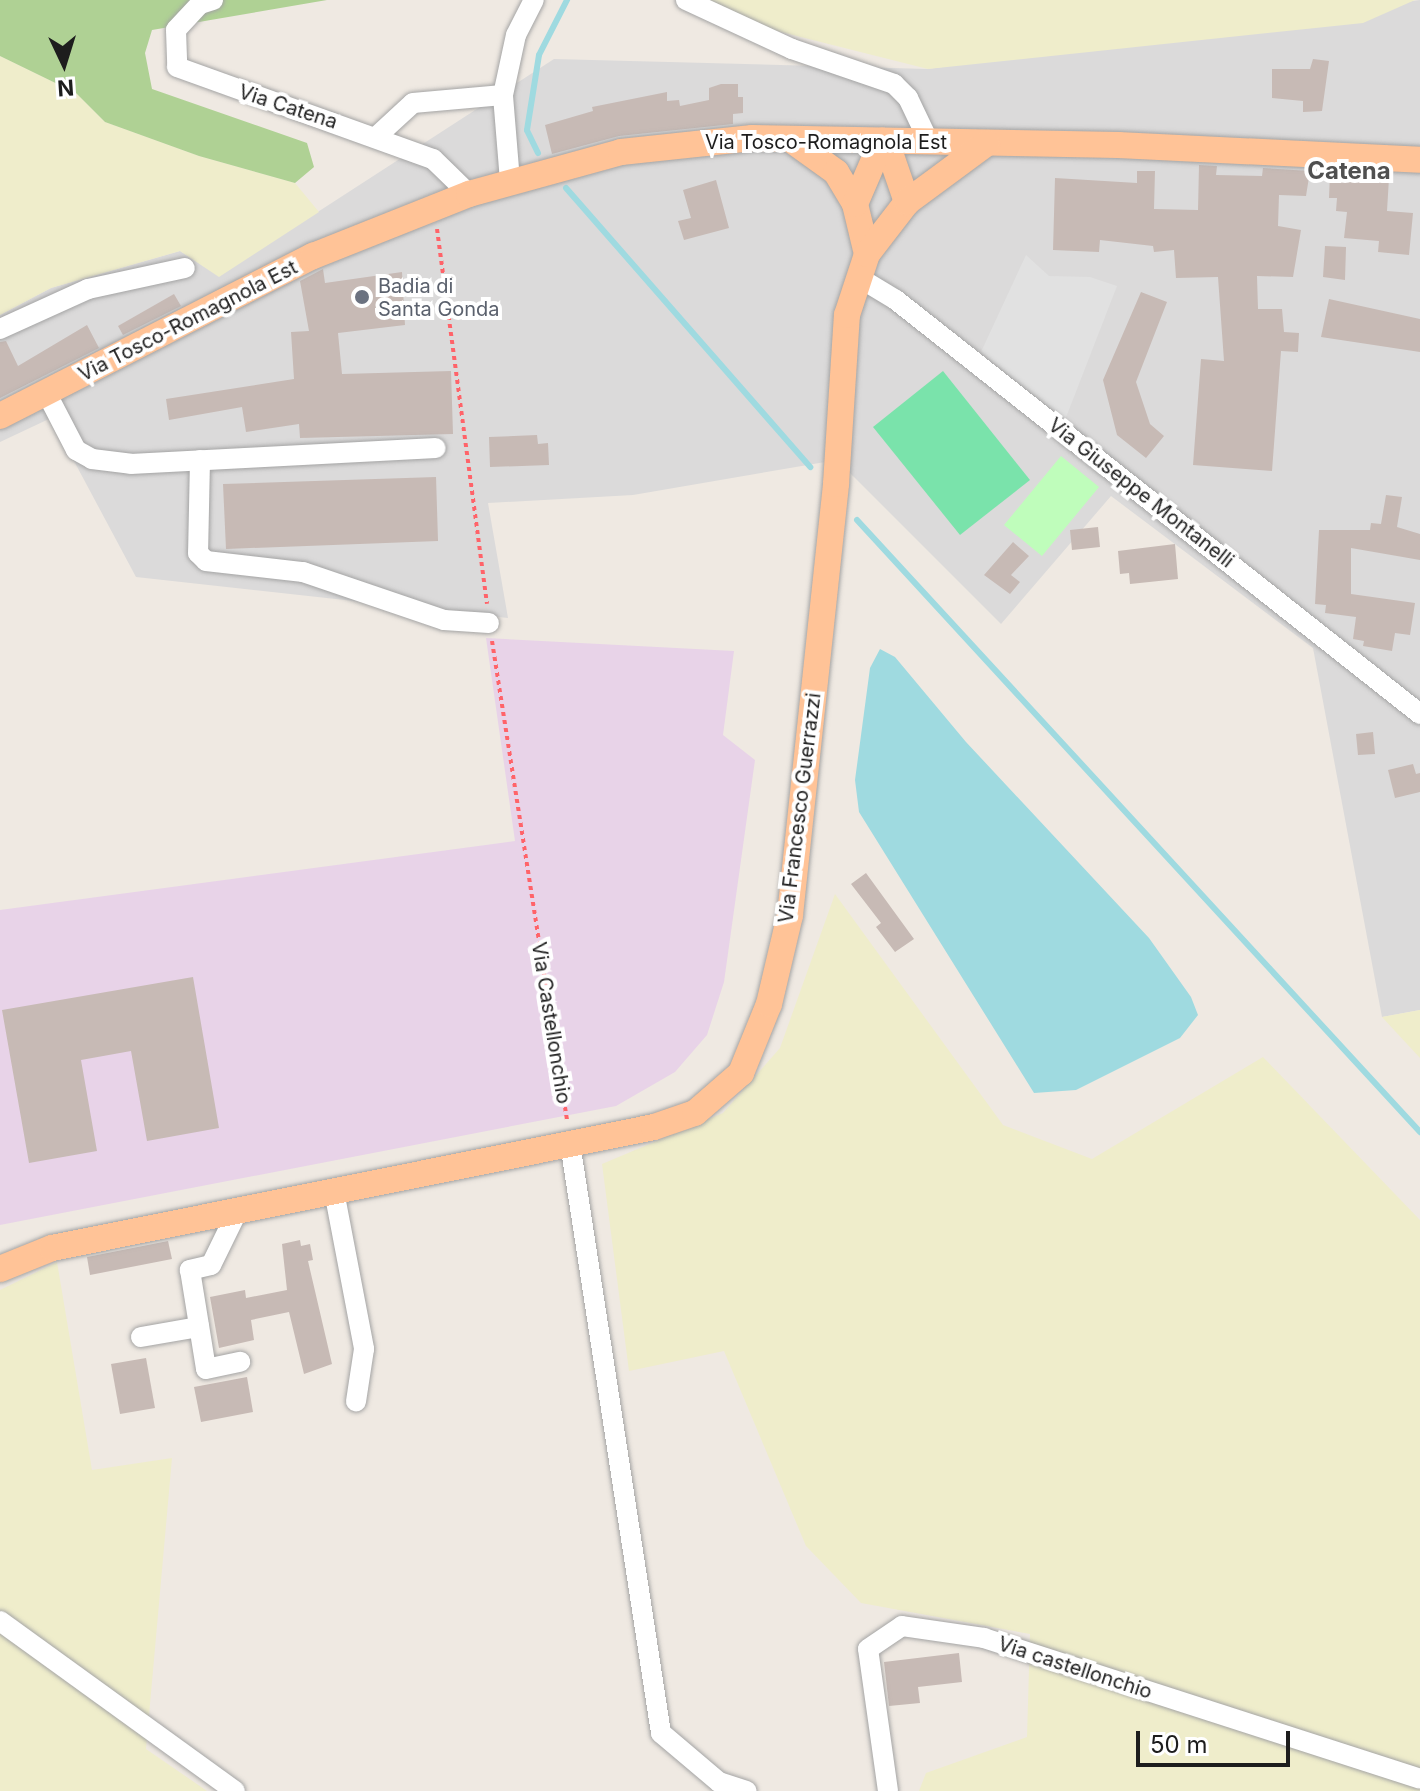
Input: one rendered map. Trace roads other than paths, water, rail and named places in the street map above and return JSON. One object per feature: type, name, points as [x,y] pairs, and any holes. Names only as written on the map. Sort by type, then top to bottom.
[{"type":"main road","name":"Via Tosco-Romagnola Est","points":[[0,416],[313,256],[435,206],[510,181],[666,145],[790,139],[987,143],[1420,160]]},
{"type":"main road","name":"Via Francesco Guerrazzi","points":[[790,139],[836,172],[855,204],[863,265]]},
{"type":"main road","points":[[884,141],[907,202]]},
{"type":"main road","points":[[855,204],[884,141]]},
{"type":"main road","name":"Via Francesco Guerrazzi","points":[[0,1269],[52,1248],[654,1127],[695,1113],[741,1073],[769,1004],[790,915],[836,484],[847,315],[863,265],[907,202],[987,143]]},
{"type":"street","name":"Via Catena","points":[[213,0],[200,4],[176,30],[177,67],[433,159],[469,194]]},
{"type":"street","points":[[510,181],[503,95],[516,35],[534,0]]},
{"type":"street","points":[[686,0],[792,49],[894,84],[908,98],[929,142]]},
{"type":"street","points":[[376,137],[413,103],[503,95]]},
{"type":"street","name":"Via Giuseppe Montanelli","points":[[863,265],[896,300],[1420,714]]},
{"type":"street","points":[[0,329],[88,289],[185,268]]},
{"type":"street","points":[[47,394],[76,450],[92,459],[131,464],[436,448]]},
{"type":"street","points":[[200,460],[198,553],[206,561],[303,572],[444,620],[489,623]]},
{"type":"street","points":[[570,1143],[661,1733],[719,1782],[747,1791]]},
{"type":"street","points":[[334,1191],[364,1349],[356,1401]]},
{"type":"street","points":[[238,1210],[211,1265],[190,1270],[206,1369],[240,1362]]},
{"type":"street","points":[[141,1337],[199,1327]]},
{"type":"street","points":[[0,1621],[235,1791]]},
{"type":"street","name":"Via castellonchio","points":[[888,1791],[868,1649],[902,1626],[984,1638],[1420,1779]]},
{"type":"water","points":[[880,649],[895,657],[966,742],[1149,938],[1191,997],[1198,1015],[1180,1038],[1076,1090],[1034,1093],[859,812],[855,780],[870,668]]},
{"type":"waterway","points":[[538,153],[527,130],[539,55],[567,0]]},
{"type":"waterway","points":[[566,188],[810,467]]},
{"type":"waterway","points":[[857,520],[1420,1132]]},
{"type":"place","name":"Badia di Santa Gonda","points":[[362,297]]},
{"type":"district","name":"Catena","points":[[1349,171]]}]
